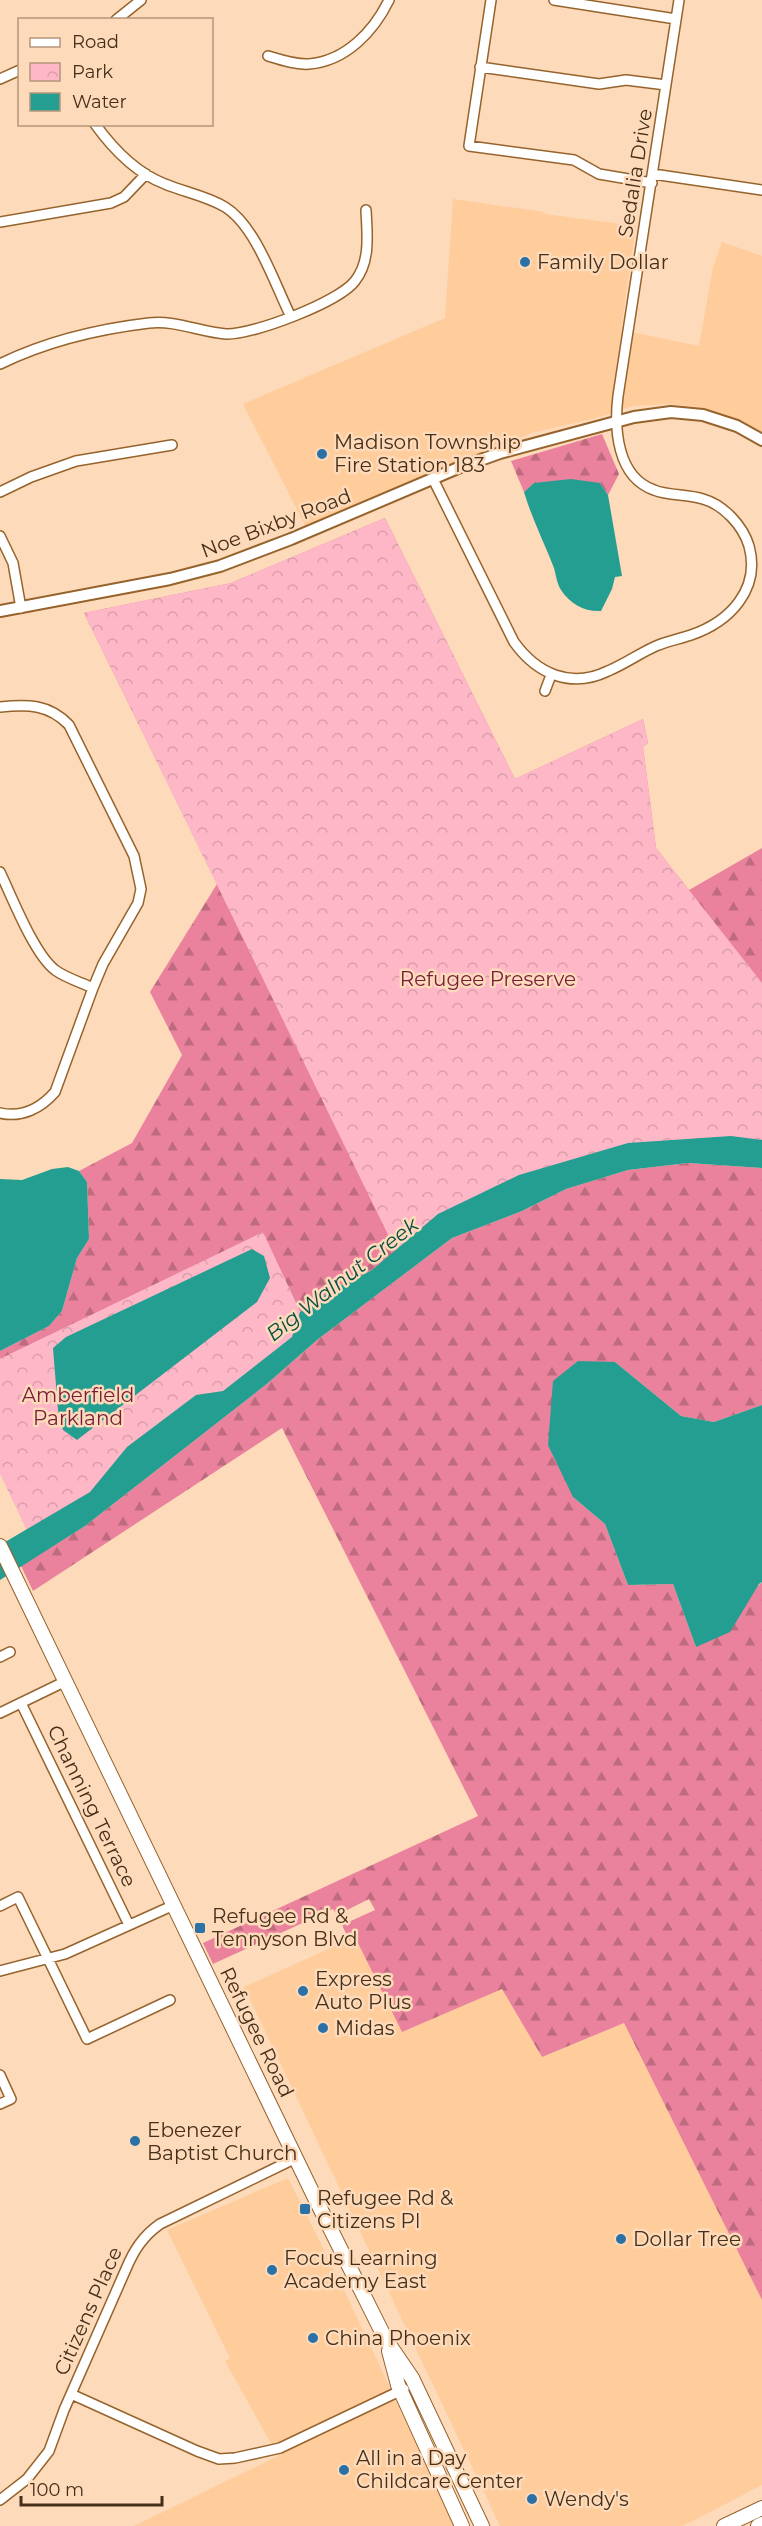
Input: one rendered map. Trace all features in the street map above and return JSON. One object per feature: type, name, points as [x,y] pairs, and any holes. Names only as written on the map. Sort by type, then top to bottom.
[{"type":"main road","name":"Refugee Road","points":[[0,1546],[296,2158],[386,2340],[414,2385],[482,2526]]},
{"type":"main road","name":"Refugee Road","points":[[386,2340],[400,2391],[462,2526]]},
{"type":"main road","points":[[724,2526],[762,2508]]},
{"type":"main road","points":[[758,2526],[762,2524]]},
{"type":"street","points":[[118,18],[141,0]]},
{"type":"street","points":[[268,56],[309,64],[333,58],[348,50],[374,26],[389,0]]},
{"type":"street","points":[[491,0],[469,146],[574,160],[599,174],[762,190]]},
{"type":"street","points":[[554,0],[676,19]]},
{"type":"street","name":"Sedalia Drive","points":[[551,675],[565,679],[598,676],[655,646],[703,630],[728,616],[744,597],[749,584],[751,557],[749,545],[735,520],[715,504],[703,499],[652,490],[636,480],[625,463],[618,440],[616,423],[618,396],[679,0]]},
{"type":"street","points":[[480,67],[599,84],[626,80],[666,85]]},
{"type":"street","points":[[0,79],[18,71]]},
{"type":"street","points":[[97,126],[114,147],[146,174],[226,208],[241,222],[255,243],[291,317]]},
{"type":"street","points":[[0,222],[111,203],[124,197],[146,174]]},
{"type":"street","points":[[0,364],[82,333],[152,323],[189,326],[209,332],[243,334],[291,317],[345,291],[355,281],[366,256],[366,210]]},
{"type":"street","name":"Noe Bixby Road","points":[[0,611],[170,579],[219,566],[291,539],[500,453],[660,413],[703,415],[737,426],[762,440]]},
{"type":"street","points":[[0,492],[53,467],[172,445]]},
{"type":"street","points":[[433,479],[511,636],[530,662],[551,675],[545,691]]},
{"type":"street","points":[[0,536],[13,563],[21,608]]},
{"type":"street","points":[[0,706],[33,705],[52,711],[61,717],[75,734],[134,856],[140,881],[138,903],[103,964],[55,1092],[35,1109],[13,1114],[0,1113]]},
{"type":"street","points":[[0,872],[37,947],[49,964],[67,976],[93,988]]},
{"type":"street","points":[[0,1656],[10,1652]]},
{"type":"street","points":[[0,1713],[66,1681]]},
{"type":"street","name":"Channing Terrace","points":[[21,1703],[129,1925]]},
{"type":"street","points":[[0,1906],[18,1897],[87,2039],[170,2000]]},
{"type":"street","points":[[0,1971],[49,1959],[174,1905]]},
{"type":"street","points":[[0,2075],[11,2099],[0,2104]]},
{"type":"street","name":"Citizens Place","points":[[0,2500],[27,2479],[49,2451],[70,2394],[130,2259],[146,2234],[160,2224],[296,2158]]},
{"type":"street","name":"Citizens Place","points":[[70,2394],[196,2451],[219,2459],[258,2454],[283,2446],[414,2385]]},
{"type":"shaded area","points":[[453,199],[636,226],[621,330],[699,346],[713,267],[722,242],[762,256],[762,433],[699,407],[670,404],[633,406],[596,418],[532,433],[306,527],[243,404],[445,318]]},
{"type":"shaded area","points":[[355,1937],[402,2032],[502,1989],[542,2057],[624,2023],[762,2300],[762,2485],[683,2526],[500,2526],[244,1987]]},
{"type":"shaded area","points":[[288,2178],[345,2292],[455,2526],[134,2526],[278,2456],[225,2361],[230,2358],[167,2230]]},
{"type":"green space","points":[[602,434],[619,474],[608,495],[600,483],[534,483],[524,492],[511,461]]},
{"type":"green space","name":"Refugee Preserve","points":[[385,518],[515,779],[643,719],[648,743],[643,747],[656,848],[689,890],[762,848],[762,1140],[628,1143],[397,1253],[396,1251],[372,1270],[336,1288],[300,1312],[263,1233],[0,1359],[0,1351],[49,1326],[62,1311],[77,1258],[89,1239],[87,1182],[79,1171],[132,1143],[182,1055],[150,992],[217,884],[84,613],[231,583]]},
{"type":"green space","name":"Refugee Preserve","points":[[385,518],[515,779],[643,719],[648,743],[643,747],[656,848],[762,983],[762,1153],[647,1145],[397,1253],[84,613],[231,583]]},
{"type":"green space","points":[[688,1163],[762,1168],[762,1405],[714,1422],[681,1416],[615,1362],[573,1497],[605,1524],[628,1585],[673,1584],[696,1647],[762,1582],[762,2300],[624,2023],[542,2057],[502,1989],[402,2032],[355,1937],[349,1940],[342,1925],[375,1910],[369,1899],[337,1915],[333,1909],[213,1964],[203,1943],[478,1816],[282,1428],[33,1591],[21,1566],[85,1526],[268,1383],[317,1340],[452,1238],[522,1211],[566,1189],[628,1170]]},
{"type":"green space","name":"Amberfield Parkland","points":[[263,1232],[308,1329],[31,1539],[0,1474],[0,1359]]},
{"type":"water","points":[[571,479],[600,483],[608,495],[622,576],[615,577],[601,611],[578,606],[561,590],[524,492],[534,483]]},
{"type":"water","points":[[731,1136],[762,1140],[762,1168],[688,1163],[628,1170],[566,1189],[522,1211],[452,1238],[317,1340],[268,1383],[85,1526],[0,1580],[0,1545],[90,1492],[127,1447],[196,1395],[223,1391],[292,1337],[300,1312],[336,1288],[372,1270],[438,1214],[519,1175],[628,1143]]},
{"type":"water","points":[[68,1167],[79,1171],[87,1182],[89,1239],[77,1258],[62,1311],[49,1326],[0,1351],[0,1179],[22,1180],[52,1169]]},
{"type":"water","points":[[252,1249],[264,1256],[270,1278],[257,1302],[77,1440],[63,1430],[58,1410],[53,1348],[66,1337]]},
{"type":"water","points":[[578,1361],[615,1362],[681,1416],[714,1422],[762,1405],[762,1582],[730,1632],[696,1647],[673,1584],[628,1585],[605,1524],[573,1497],[548,1445],[553,1381]]},
{"type":"place","name":"Family Dollar","points":[[525,262]]},
{"type":"place","name":"Madison Township Fire Station 183","points":[[322,454]]},
{"type":"place","name":"Refugee Rd & Tennyson Blvd","points":[[200,1928]]},
{"type":"place","name":"Express Auto Plus","points":[[303,1991]]},
{"type":"place","name":"Midas","points":[[323,2028]]},
{"type":"place","name":"Ebenezer Baptist Church","points":[[135,2141]]},
{"type":"place","name":"Refugee Rd & Citizens Pl","points":[[305,2209]]},
{"type":"place","name":"Dollar Tree","points":[[621,2239]]},
{"type":"place","name":"Focus Learning Academy East","points":[[272,2270]]},
{"type":"place","name":"China Phoenix","points":[[313,2338]]},
{"type":"place","name":"All in a Day Childcare Center","points":[[344,2470]]},
{"type":"place","name":"Wendy's","points":[[532,2499]]},
{"type":"water label","name":"Big Walnut Creek","points":[[342,1279]]}]
